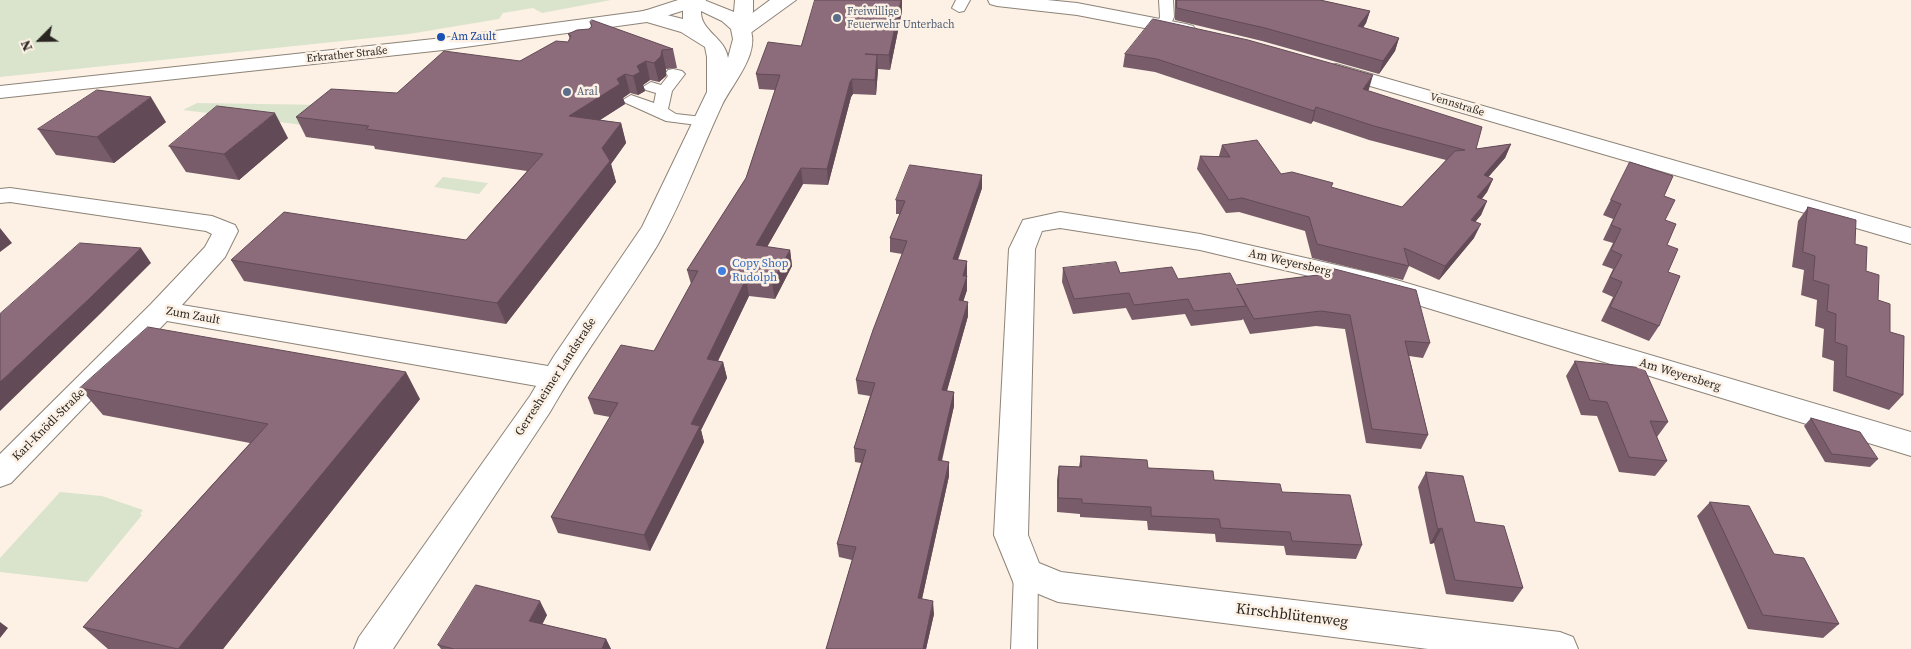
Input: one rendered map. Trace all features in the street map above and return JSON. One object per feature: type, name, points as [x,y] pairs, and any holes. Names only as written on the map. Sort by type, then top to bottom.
[{"type":"street","name":"Gerresheimer Landstraße","points":[[372,649],[540,404],[554,378],[644,245],[677,186],[717,93],[740,52],[743,41],[740,26],[744,12],[744,0]]},
{"type":"street","points":[[695,1],[740,26],[787,0]]},
{"type":"street","points":[[997,0],[1077,9],[1164,25],[1209,36]]},
{"type":"street","name":"Gerresheimer Landstraße","points":[[695,1],[691,17],[699,32],[716,48],[717,93]]},
{"type":"street","name":"Erkrather Straße","points":[[0,92],[434,45],[647,16],[695,1]]},
{"type":"street","name":"Gerresheimer Landstraße","points":[[647,16],[699,32]]},
{"type":"street","name":"Vennstraße","points":[[1316,64],[1911,236]]},
{"type":"street","name":"Zum Zault","points":[[0,196],[10,195],[212,224],[226,231],[216,251],[161,311]]},
{"type":"street","name":"Am Weyersberg","points":[[1026,573],[1011,535],[1022,249],[1032,225],[1060,220],[1200,242],[1376,283],[1911,444]]},
{"type":"street","name":"Zum Zault","points":[[161,311],[554,378]]},
{"type":"street","name":"Karl-Knödl-Straße","points":[[0,474],[161,311]]},
{"type":"street","name":"Kirschblütenweg","points":[[1026,573],[1058,587],[1560,649]]},
{"type":"lane","points":[[1164,25],[1167,17],[1166,0]]},
{"type":"lane","points":[[660,111],[658,89],[677,74],[673,73]]},
{"type":"lane","points":[[631,100],[660,111],[672,118],[705,121]]},
{"type":"lane","points":[[1024,649],[1026,573]]},
{"type":"green space","points":[[0,0],[611,0],[542,13],[533,8],[503,13],[499,19],[409,34],[0,77]]},
{"type":"green space","points":[[197,103],[326,105],[303,125],[183,110]]},
{"type":"green space","points":[[443,177],[488,183],[479,194],[434,187]]},
{"type":"green space","points":[[60,492],[102,496],[143,510],[140,514],[142,515],[87,582],[0,572],[0,558]]},
{"type":"building","points":[[815,0],[901,0],[889,55],[865,54],[877,55],[875,80],[852,79],[850,82],[827,169],[801,168],[756,245],[790,250],[772,283],[746,279],[707,359],[723,362],[691,424],[700,426],[644,535],[551,517],[618,403],[588,398],[621,345],[654,351],[698,271],[687,270],[746,178],[780,75],[756,74],[768,42],[801,46]]},
{"type":"building","points":[[1177,0],[1320,0],[1370,11],[1358,26],[1399,38],[1383,61],[1265,28],[1177,8]]},
{"type":"building","points":[[1153,19],[1248,40],[1373,75],[1363,89],[1482,127],[1476,149],[1511,144],[1484,175],[1493,179],[1477,197],[1487,201],[1471,220],[1481,224],[1445,266],[1404,248],[1409,266],[1317,244],[1309,217],[1242,198],[1229,200],[1200,156],[1230,157],[1222,145],[1257,140],[1281,174],[1292,172],[1333,183],[1331,187],[1402,207],[1455,151],[1465,150],[1374,126],[1316,107],[1314,111],[1157,59],[1125,54]]},
{"type":"building","points":[[592,20],[673,49],[662,50],[661,56],[654,63],[646,61],[637,66],[640,72],[633,76],[625,74],[617,79],[620,84],[569,116],[621,123],[602,148],[610,161],[497,303],[231,260],[284,212],[466,240],[543,154],[366,129],[369,126],[296,117],[331,89],[397,93],[444,51],[520,61],[556,41],[568,42],[571,36],[568,34],[577,30],[589,29],[592,26],[590,22]]},
{"type":"building","points":[[97,90],[151,97],[97,137],[38,129]]},
{"type":"building","points":[[217,106],[275,113],[224,154],[169,146]]},
{"type":"building","points":[[1630,162],[1673,176],[1664,196],[1675,200],[1665,220],[1676,224],[1667,245],[1678,249],[1668,272],[1680,276],[1659,326],[1610,307],[1622,282],[1610,277],[1622,255],[1611,250],[1621,229],[1611,225],[1621,204],[1611,200]]},
{"type":"building","points":[[910,165],[982,175],[953,259],[967,261],[963,276],[967,276],[959,300],[968,302],[942,390],[954,392],[938,460],[949,462],[918,598],[933,601],[923,649],[826,649],[856,547],[837,544],[866,450],[854,448],[875,383],[856,380],[907,241],[890,238],[905,201],[896,200]]},
{"type":"building","points":[[1808,207],[1856,220],[1855,244],[1867,247],[1866,271],[1879,275],[1878,300],[1890,304],[1890,332],[1904,336],[1903,395],[1846,376],[1847,346],[1835,342],[1836,314],[1827,311],[1829,285],[1813,280],[1815,256],[1803,252]]},
{"type":"building","points":[[80,243],[141,248],[0,382],[0,314]]},
{"type":"building","points":[[1116,262],[1120,273],[1172,267],[1178,279],[1230,273],[1236,285],[1326,274],[1323,266],[1416,290],[1430,343],[1405,341],[1428,435],[1372,429],[1350,315],[1321,311],[1254,319],[1237,288],[1246,306],[1194,311],[1188,299],[1134,305],[1129,293],[1074,299],[1063,268]]},
{"type":"building","points":[[148,327],[406,372],[178,649],[83,627],[268,424],[80,388]]},
{"type":"building","points":[[1575,361],[1644,368],[1668,422],[1650,421],[1667,461],[1629,457],[1607,402],[1590,400]]},
{"type":"building","points":[[1811,418],[1860,432],[1878,459],[1832,454]]},
{"type":"building","points":[[1081,456],[1147,460],[1148,468],[1213,471],[1214,480],[1280,484],[1282,492],[1350,495],[1362,545],[1292,541],[1290,532],[1221,528],[1219,519],[1151,516],[1151,507],[1082,503],[1082,499],[1058,498],[1059,466],[1081,467]]},
{"type":"building","points":[[1426,472],[1463,476],[1475,522],[1504,526],[1523,588],[1455,580],[1442,528],[1438,529]]},
{"type":"building","points":[[1710,502],[1749,506],[1774,554],[1804,558],[1839,624],[1763,615]]},
{"type":"building","points":[[476,585],[540,601],[529,621],[606,639],[602,649],[454,649],[438,645]]},
{"type":"place","name":"Freiwillige Feuerwehr Unterbach","points":[[837,18]]},
{"type":"place","name":"Am Zault","points":[[441,37]]},
{"type":"place","name":"Aral","points":[[567,92]]},
{"type":"place","name":"Copy Shop Rudolph","points":[[722,271]]}]
